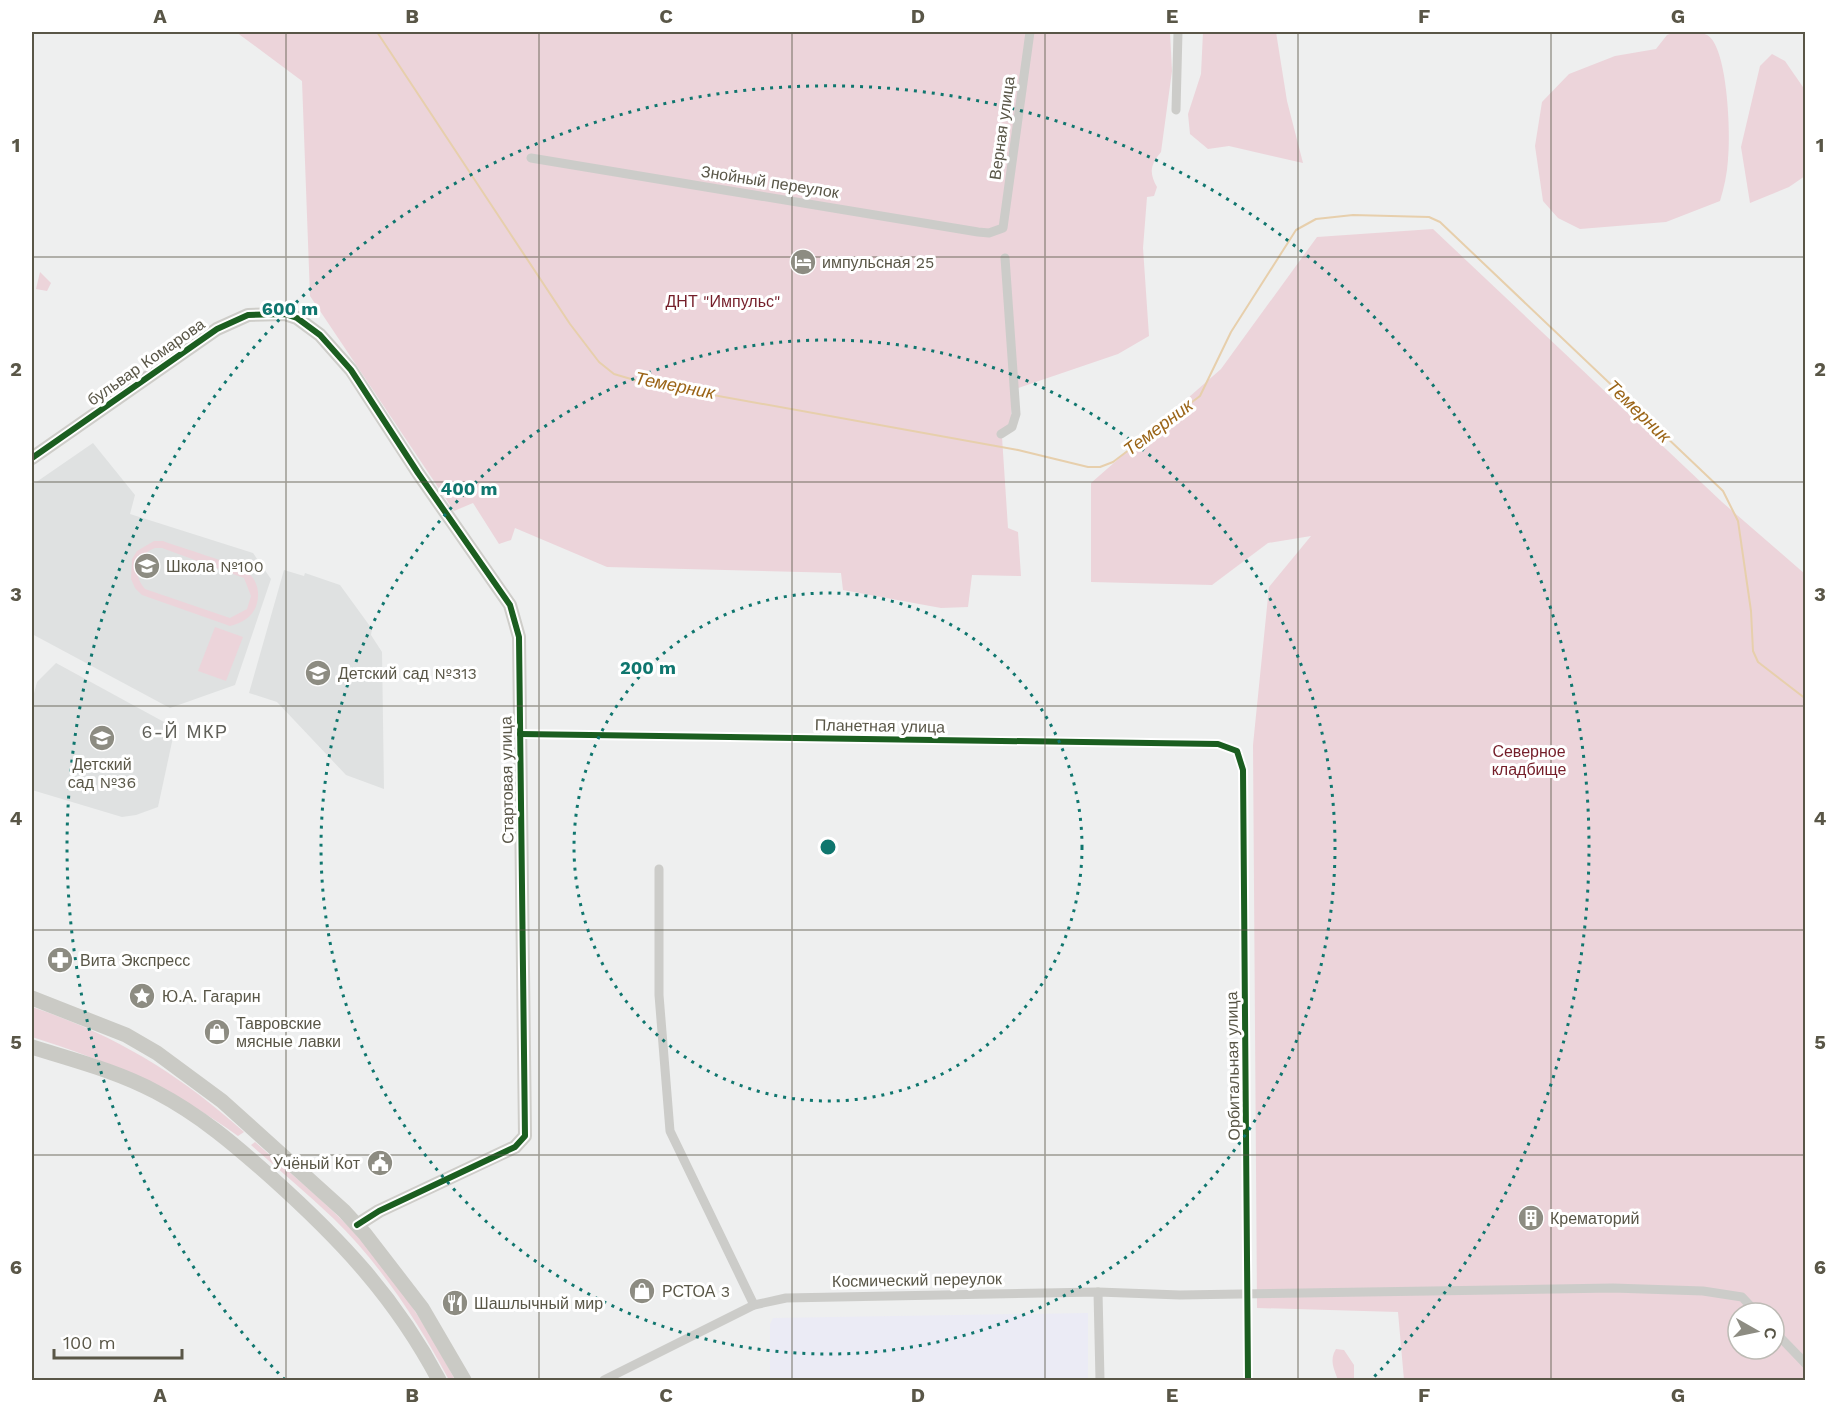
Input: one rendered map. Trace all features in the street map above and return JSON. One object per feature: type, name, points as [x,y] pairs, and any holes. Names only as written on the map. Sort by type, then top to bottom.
[{"type":"main road","points":[[32,998],[97,1022],[157,1053],[204,1087],[258,1133],[357,1225],[415,1299],[464,1380]]},
{"type":"main road","points":[[32,1047],[94,1067],[153,1090],[198,1117],[240,1149],[348,1249],[404,1322],[439,1380]]},
{"type":"main road","points":[[240,1149],[243,1138],[258,1133]]},
{"type":"street","name":"Верная улица","points":[[1003,228],[1030,32]]},
{"type":"street","points":[[1176,110],[1178,32]]},
{"type":"street","name":"Знойный переулок","points":[[531,158],[978,232],[990,233],[1003,228]]},
{"type":"street","points":[[1001,434],[1012,427],[1016,414],[1005,258]]},
{"type":"street","name":"бульвар Комарова","points":[[32,458],[217,329],[248,315],[285,314]]},
{"type":"street","name":"Стартовая улица","points":[[285,314],[308,325],[343,359],[418,473],[510,605],[519,638],[525,1136],[515,1147],[379,1211],[357,1225]]},
{"type":"street","name":"Планетная улица","points":[[520,734],[1218,744],[1238,751]]},
{"type":"street","name":"Орбитальная улица","points":[[1238,751],[1243,770],[1248,1380]]},
{"type":"street","points":[[659,869],[659,995],[670,1131],[754,1305]]},
{"type":"street","name":"Космический переулок","points":[[604,1380],[754,1305],[786,1298],[1098,1292],[1249,1293],[1613,1288],[1703,1292],[1742,1297],[1746,1301]]},
{"type":"street","points":[[1098,1292],[1100,1380]]},
{"type":"street","points":[[1786,1343],[1806,1364]]},
{"type":"shaded area","name":"Школа №100","points":[[93,443],[135,495],[130,514],[253,553],[271,579],[235,685],[170,708],[32,634],[32,485]]},
{"type":"shaded area","name":"Детский сад №313","points":[[284,570],[304,576],[305,573],[340,585],[372,629],[371,635],[382,652],[384,789],[346,775],[277,702],[249,693]]},
{"type":"shaded area","name":"Детский сад №36","points":[[56,663],[175,728],[158,807],[136,815],[122,817],[32,790],[32,701],[37,682]]},
{"type":"shaded area","points":[[1088,1313],[1088,1380],[770,1380],[770,1324],[773,1318]]},
{"type":"green space","points":[[1687,31],[1707,35],[1720,56],[1728,113],[1729,148],[1720,201],[1666,222],[1580,229],[1558,218],[1543,201],[1535,146],[1542,102],[1569,74],[1615,56],[1656,49],[1667,35]]},
{"type":"green space","name":"ДНТ \"Импульс\"","points":[[236,32],[1170,32],[1172,71],[1161,152],[1152,169],[1157,187],[1154,196],[1147,197],[1143,248],[1149,336],[1118,354],[1012,390],[1011,428],[1002,437],[1008,528],[1018,532],[1021,576],[972,575],[968,607],[941,608],[843,590],[841,573],[607,567],[515,528],[511,540],[499,544],[473,503],[454,511],[310,296],[302,81]]},
{"type":"green space","points":[[1203,32],[1276,32],[1287,101],[1303,163],[1229,146],[1208,149],[1190,134],[1188,114],[1201,74]]},
{"type":"green space","points":[[1772,54],[1785,61],[1805,90],[1805,176],[1789,187],[1750,203],[1741,147],[1760,66]]},
{"type":"green space","name":"Северное кладбище","points":[[1433,229],[1722,502],[1805,574],[1805,1380],[1404,1380],[1398,1312],[1257,1308],[1253,745],[1269,587],[1311,536],[1268,543],[1212,585],[1091,582],[1091,483],[1221,369],[1317,237]]},
{"type":"green space","points":[[40,272],[51,283],[47,291],[36,289]]},
{"type":"green space","points":[[154,541],[163,541],[241,569],[248,573],[256,583],[258,599],[256,608],[247,618],[230,626],[142,595],[135,588],[131,579],[132,559],[137,551]],"holes":[[[162,548],[244,578],[251,596],[247,609],[230,618],[145,589],[138,577],[140,560],[149,551]]]},
{"type":"green space","points":[[215,627],[243,637],[226,681],[198,671]]},
{"type":"green space","points":[[32,1007],[91,1030],[144,1058],[195,1092],[244,1132],[238,1136],[190,1104],[113,1066],[32,1037]]},
{"type":"green space","points":[[255,1142],[328,1206],[372,1253],[417,1314],[455,1380],[449,1380],[412,1316],[368,1256],[334,1219],[251,1145]]},
{"type":"green space","points":[[1336,1349],[1344,1350],[1354,1365],[1354,1380],[1338,1380],[1333,1361]]},
{"type":"waterway","name":"Темерник","points":[[377,32],[570,324],[599,362],[614,374],[641,382],[1018,450],[1088,467],[1100,467],[1113,462],[1200,396],[1231,332],[1296,230],[1316,219],[1353,215],[1429,217],[1440,222],[1723,491],[1738,521],[1751,611],[1753,651],[1758,662],[1806,699]]},
{"type":"cycle path","points":[[32,458],[217,329],[248,315],[285,314],[297,318],[320,335],[351,370],[418,473],[510,605],[519,637],[525,1136],[515,1147],[379,1211],[357,1225]]},
{"type":"cycle path","points":[[520,734],[1218,744],[1237,751],[1243,770],[1248,1380]]},
{"type":"place","name":"импульсная 25","points":[[803,262]]},
{"type":"place","name":"Школа №100","points":[[147,566]]},
{"type":"place","name":"Детский сад №313","points":[[318,673]]},
{"type":"place","name":"Детский сад №36","points":[[102,738]]},
{"type":"place","name":"Вита Экспресс","points":[[60,960]]},
{"type":"place","name":"Ю.А. Гагарин","points":[[142,996]]},
{"type":"place","name":"Тавровские мясные лавки","points":[[217,1032]]},
{"type":"place","name":"Учёный Кот","points":[[380,1163]]},
{"type":"place","name":"Крематорий","points":[[1531,1218]]},
{"type":"place","name":"РСТОА 3","points":[[642,1291]]},
{"type":"place","name":"Шашлычный мир","points":[[455,1303]]},
{"type":"district","name":"6-Й МКР","points":[[185,731]]}]
